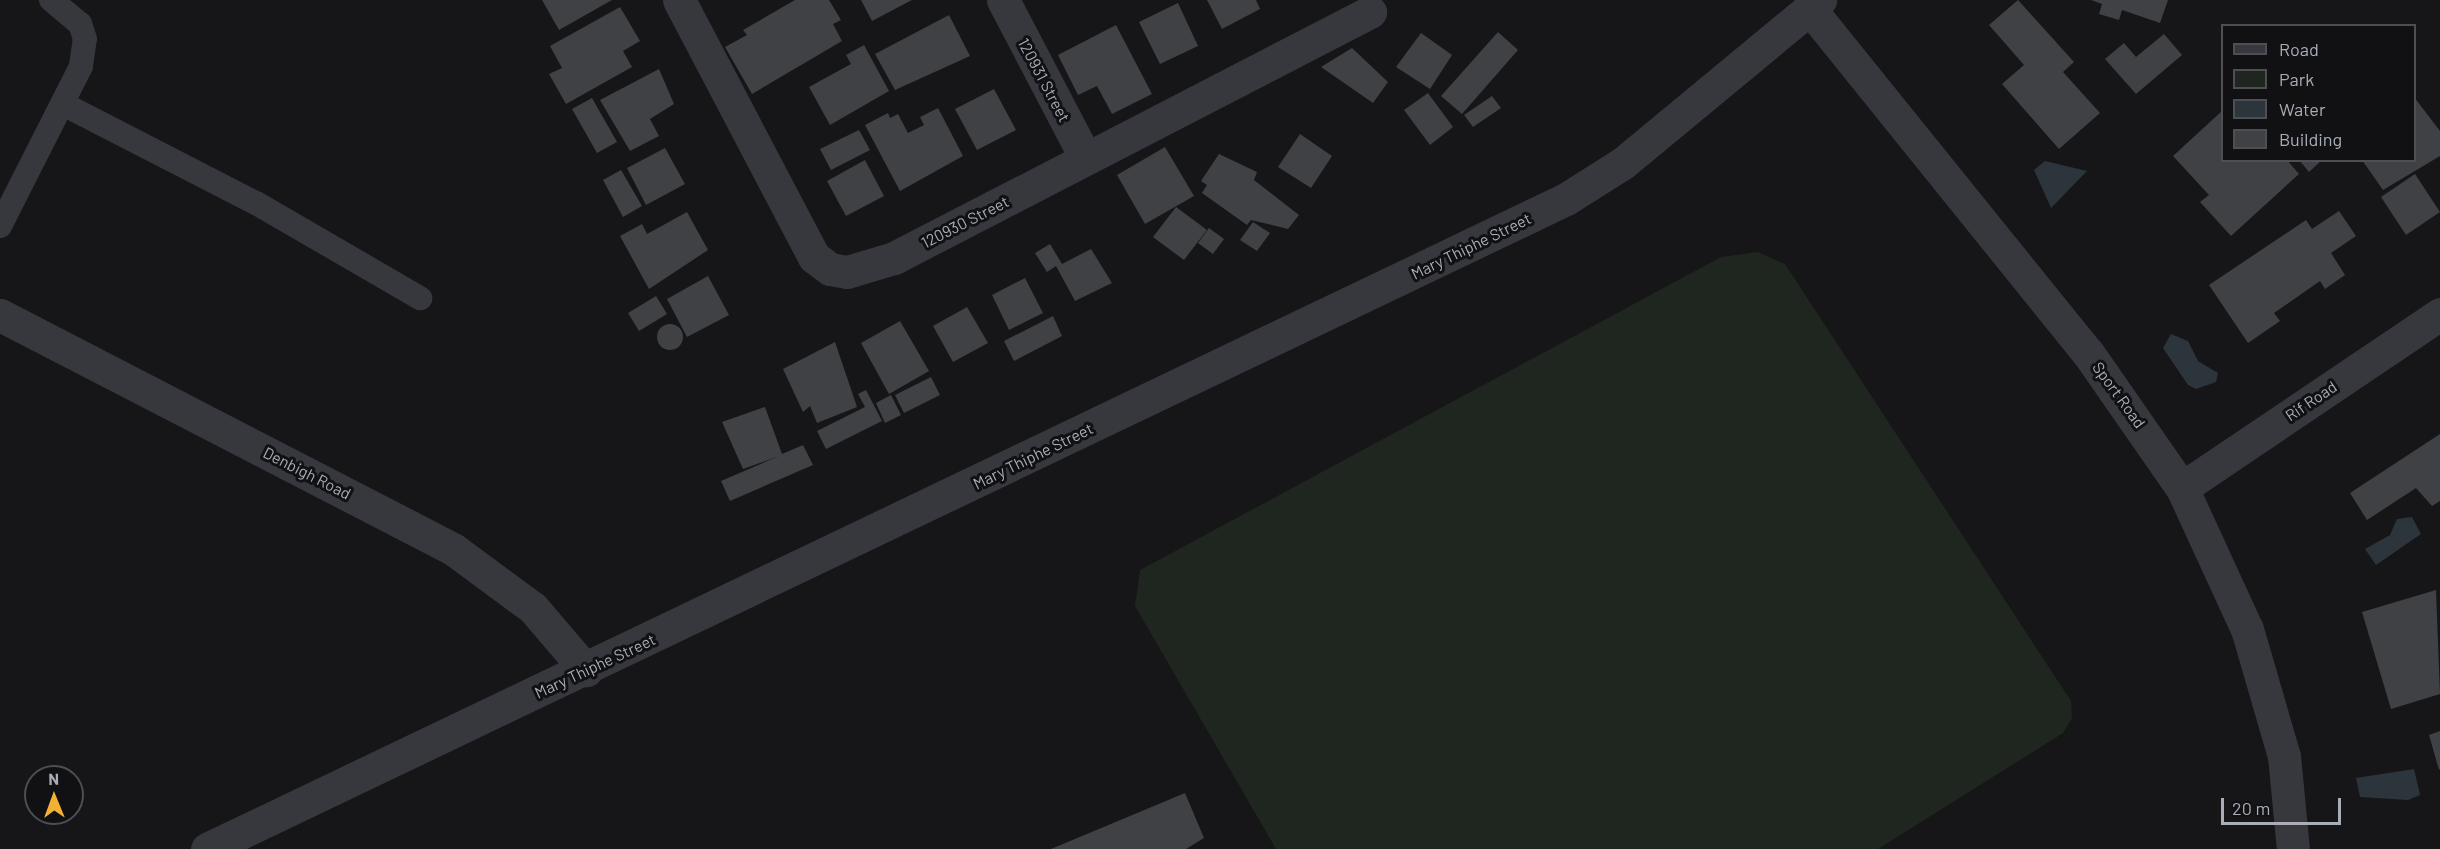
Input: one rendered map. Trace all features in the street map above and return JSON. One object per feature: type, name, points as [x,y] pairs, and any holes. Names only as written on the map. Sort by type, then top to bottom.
[{"type":"street","name":"120930 Street","points":[[679,0],[801,236],[813,256],[830,269],[873,267],[1370,12]]},
{"type":"street","name":"120931 Street","points":[[1003,0],[1086,159]]},
{"type":"street","name":"Sport Road","points":[[1815,5],[2088,352],[2182,488],[2247,629],[2284,756],[2293,849]]},
{"type":"street","name":"Mary Thiphe Street","points":[[207,849],[586,670],[1566,199],[1623,163],[1815,5]]},
{"type":"street","name":"Rif Road","points":[[2182,488],[2440,314]]},
{"type":"street","name":"Denbigh Road","points":[[0,315],[453,549],[533,608],[586,670]]},
{"type":"lane","points":[[0,226],[65,105],[85,39],[80,24],[51,0]]},
{"type":"lane","points":[[65,105],[256,203],[420,298]]},
{"type":"green space","points":[[1758,252],[1785,264],[2071,701],[2072,718],[2063,733],[1878,849],[1276,849],[1135,606],[1140,570],[1721,257]]},
{"type":"water","points":[[2045,161],[2087,171],[2051,208],[2034,170]]},
{"type":"water","points":[[2171,334],[2188,341],[2198,361],[2218,373],[2216,382],[2196,389],[2188,385],[2163,348]]},
{"type":"water","points":[[2412,517],[2421,534],[2376,565],[2365,549],[2390,535],[2397,519]]},
{"type":"water","points":[[2414,769],[2420,795],[2408,800],[2360,797],[2356,778]]},
{"type":"building","points":[[542,0],[612,0],[559,30]]},
{"type":"building","points":[[795,0],[829,0],[841,20],[833,24],[842,41],[752,94],[725,47],[747,35],[743,30]]},
{"type":"building","points":[[861,0],[912,0],[872,21]]},
{"type":"building","points":[[1207,0],[1256,0],[1260,9],[1222,29]]},
{"type":"building","points":[[2018,0],[2074,62],[2063,72],[2100,113],[2059,149],[2002,84],[2024,65],[1989,25]]},
{"type":"building","points":[[2091,0],[2168,0],[2160,23],[2122,10],[2119,20],[2099,14],[2102,4]]},
{"type":"building","points":[[1178,3],[1198,46],[1160,64],[1139,22]]},
{"type":"building","points":[[620,7],[640,41],[623,51],[632,67],[566,104],[549,74],[562,68],[550,46]]},
{"type":"building","points":[[949,15],[970,56],[895,90],[875,54]]},
{"type":"building","points":[[1116,25],[1152,94],[1112,114],[1097,86],[1078,95],[1058,55]]},
{"type":"building","points":[[1498,32],[1518,50],[1462,114],[1441,96]]},
{"type":"building","points":[[1421,33],[1452,55],[1430,89],[1396,67]]},
{"type":"building","points":[[2164,34],[2182,55],[2136,94],[2105,59],[2124,43],[2136,57]]},
{"type":"building","points":[[864,45],[889,91],[830,125],[809,87],[851,64],[846,55]]},
{"type":"building","points":[[1352,48],[1388,82],[1373,103],[1321,67]]},
{"type":"building","points":[[659,69],[674,104],[650,119],[659,136],[630,151],[600,100]]},
{"type":"building","points":[[994,89],[1016,130],[977,150],[955,109]]},
{"type":"building","points":[[1428,93],[1453,127],[1430,145],[1404,110]]},
{"type":"building","points":[[1492,96],[1501,108],[1473,127],[1464,115]]},
{"type":"building","points":[[592,98],[617,142],[597,153],[572,109]]},
{"type":"building","points":[[2416,100],[2440,131],[2440,156],[2383,190],[2363,162],[2416,162]]},
{"type":"building","points":[[938,108],[963,156],[900,191],[865,125],[888,113],[890,118],[898,114],[908,133],[924,125],[920,117]]},
{"type":"building","points":[[2221,112],[2221,162],[2289,162],[2299,174],[2231,236],[2200,202],[2209,195],[2173,156]]},
{"type":"building","points":[[859,130],[870,150],[831,170],[820,149]]},
{"type":"building","points":[[1300,134],[1332,156],[1311,188],[1278,167]]},
{"type":"building","points":[[1165,147],[1194,196],[1145,224],[1117,175]]},
{"type":"building","points":[[665,148],[685,184],[646,205],[627,168]]},
{"type":"building","points":[[1219,154],[1257,172],[1254,180],[1299,215],[1288,229],[1251,220],[1247,225],[1202,193],[1207,185],[1201,181]]},
{"type":"building","points":[[865,160],[884,196],[846,216],[827,181]]},
{"type":"building","points":[[2301,162],[2320,162],[2309,172]]},
{"type":"building","points":[[621,170],[642,206],[623,217],[603,180]]},
{"type":"building","points":[[2415,174],[2440,212],[2406,235],[2381,197]]},
{"type":"building","points":[[1176,207],[1207,230],[1184,260],[1153,237]]},
{"type":"building","points":[[2339,211],[2356,236],[2331,253],[2345,275],[2325,289],[2320,281],[2274,313],[2280,321],[2248,343],[2209,285],[2306,220],[2312,229]]},
{"type":"building","points":[[687,212],[708,250],[649,289],[620,236],[642,224],[647,234]]},
{"type":"building","points":[[1253,222],[1270,233],[1257,251],[1240,240]]},
{"type":"building","points":[[1209,228],[1224,239],[1213,254],[1198,243]]},
{"type":"building","points":[[1050,244],[1062,264],[1091,249],[1112,283],[1075,301],[1056,266],[1047,272],[1035,253]]},
{"type":"building","points":[[708,276],[729,315],[687,337],[667,299]]},
{"type":"building","points":[[1025,278],[1043,313],[1009,330],[992,295]]},
{"type":"building","points":[[656,296],[667,314],[639,331],[628,313]]},
{"type":"building","points":[[967,307],[988,343],[953,362],[933,326]]},
{"type":"building","points":[[1053,316],[1062,336],[1014,361],[1004,341]]},
{"type":"building","points":[[900,321],[929,371],[889,394],[861,343]]},
{"type":"building","points":[[670,324],[679,328],[683,337],[679,346],[670,350],[661,346],[657,337],[661,328]]},
{"type":"building","points":[[835,342],[857,407],[817,423],[810,406],[803,412],[783,369]]},
{"type":"building","points":[[931,377],[940,395],[904,413],[895,395]]},
{"type":"building","points":[[866,390],[882,421],[826,449],[817,431],[865,407],[858,394]]},
{"type":"building","points":[[891,395],[901,415],[885,423],[876,403]]},
{"type":"building","points":[[765,407],[782,454],[803,445],[813,465],[730,501],[721,481],[779,456],[743,469],[722,422]]},
{"type":"building","points":[[2440,434],[2440,501],[2432,506],[2416,488],[2367,520],[2350,493]]},
{"type":"building","points":[[2436,590],[2440,694],[2391,709],[2362,612]]},
{"type":"building","points":[[2440,731],[2440,769],[2439,770],[2429,735]]},
{"type":"building","points":[[1185,793],[1204,838],[1186,849],[1051,849]]}]
